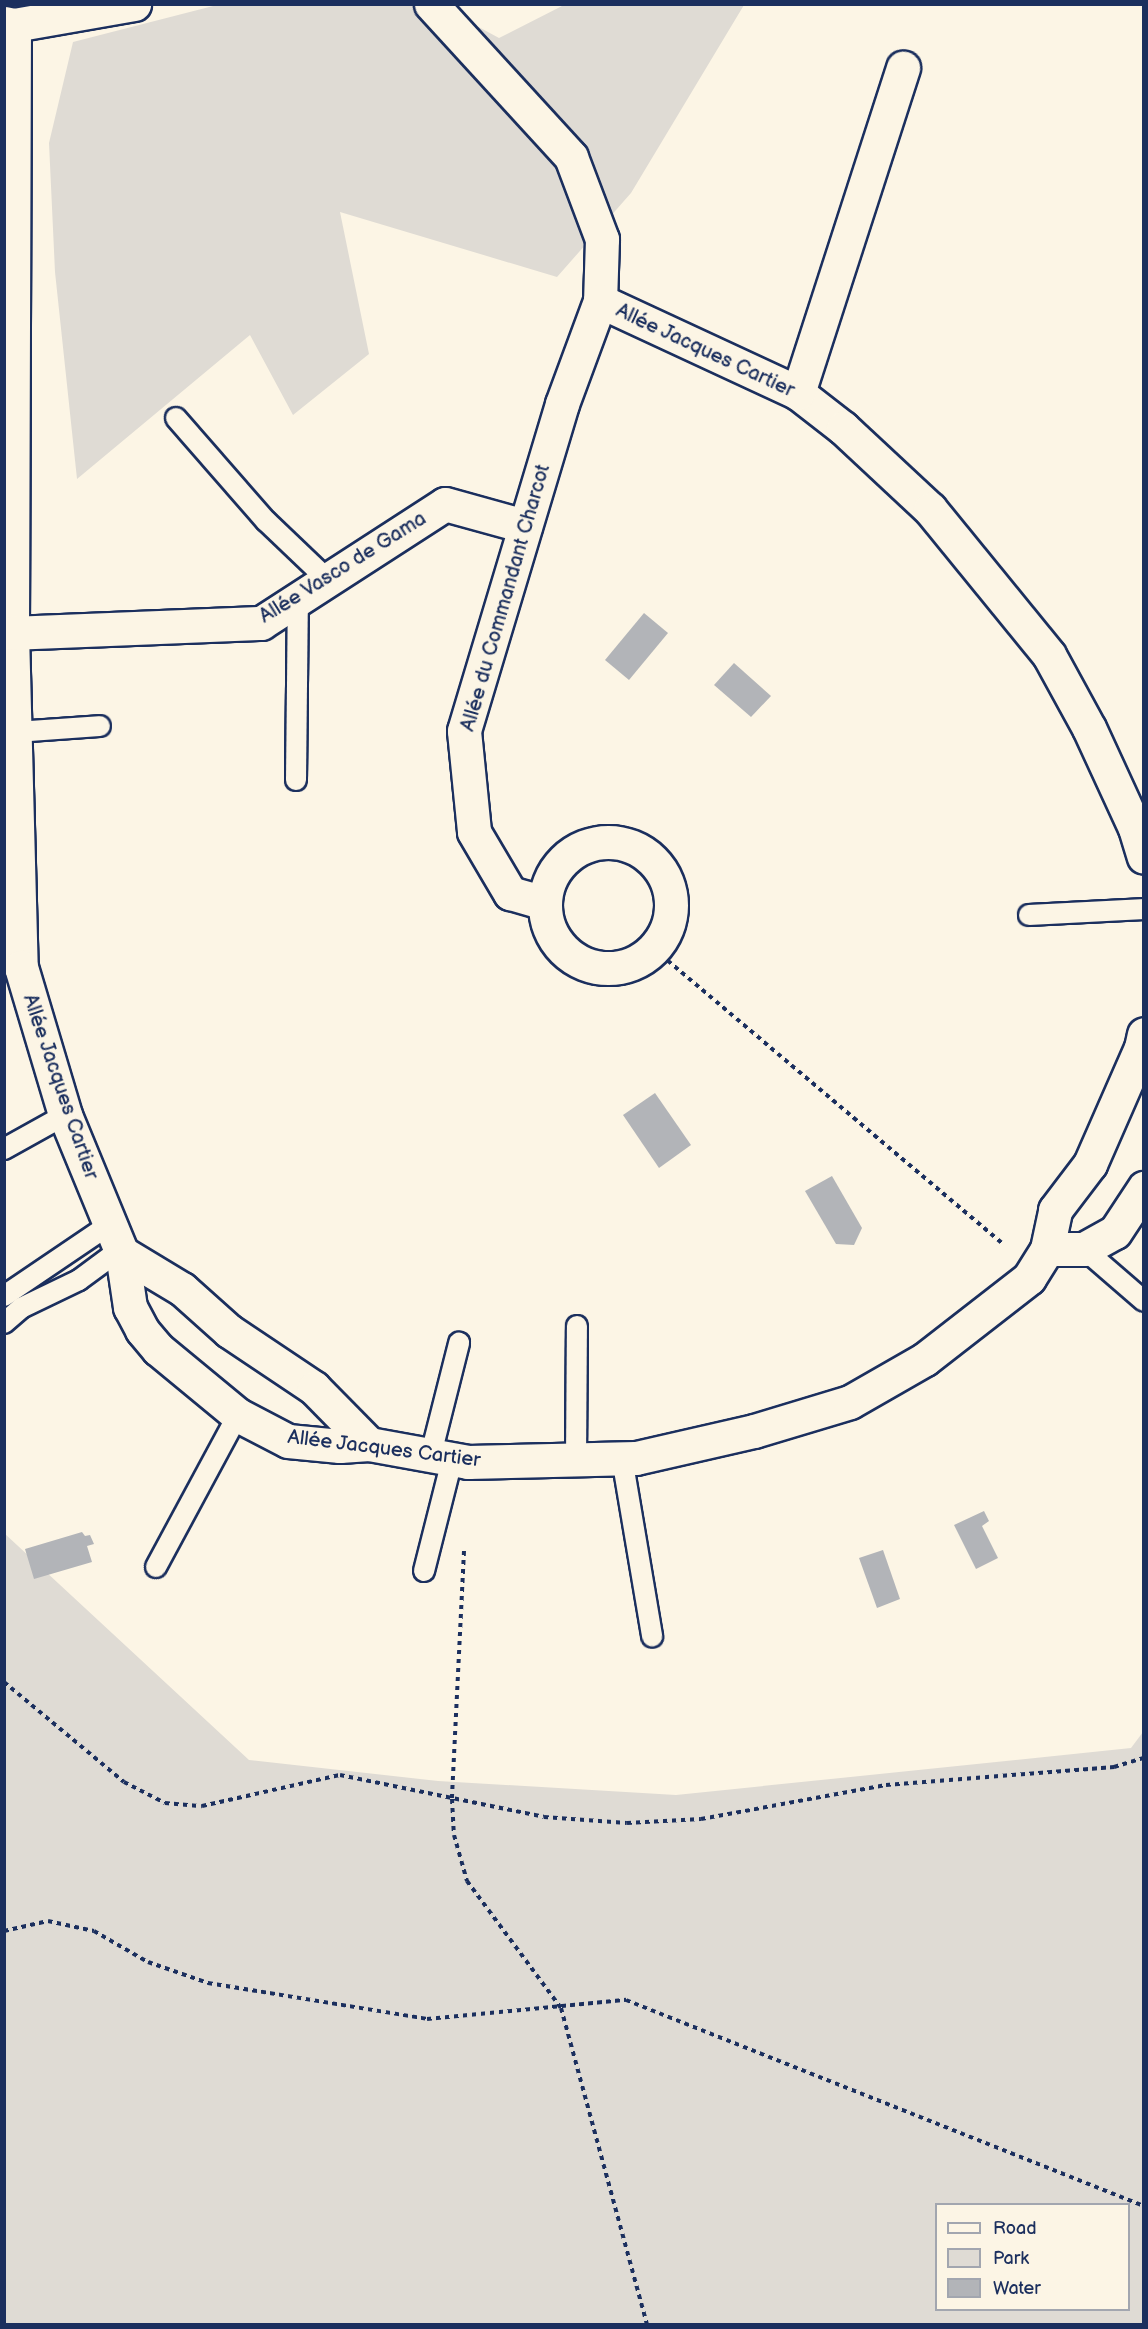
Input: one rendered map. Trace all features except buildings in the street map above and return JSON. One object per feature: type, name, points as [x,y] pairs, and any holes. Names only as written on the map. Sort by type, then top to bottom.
[{"type":"street","points":[[9,24],[134,4]]},
{"type":"street","name":"Allée Jacques Cartier","points":[[430,4],[571,157],[602,239],[600,301],[798,393],[843,428],[930,509],[1049,656],[1089,728],[1142,844]]},
{"type":"street","name":"Allée Jacques Cartier","points":[[9,24],[8,314],[15,732],[13,969],[65,1115],[117,1242],[130,1307],[142,1330],[158,1350],[238,1415],[267,1433],[303,1444],[369,1444],[441,1459],[622,1458],[754,1431],[850,1402],[926,1359],[1041,1260]]},
{"type":"street","points":[[798,393],[903,68]]},
{"type":"street","name":"Allée du Commandant Charcot","points":[[545,903],[510,893],[474,832],[464,731],[562,404],[600,301]]},
{"type":"street","name":"Allée Vasco de Gama","points":[[12,633],[261,623],[445,504],[525,526]]},
{"type":"street","points":[[613,842],[634,847],[651,858],[664,873],[671,892],[669,923],[654,949],[637,962],[615,968],[594,967],[574,959],[557,944],[548,924],[545,903],[549,883],[559,865],[574,852],[593,843],[613,842]]},
{"type":"street","points":[[1041,1260],[1055,1210],[1090,1164],[1142,1048],[1143,1034]]},
{"type":"street","points":[[1041,1260],[1084,1248],[1115,1232],[1143,1188]]},
{"type":"street","points":[[117,1242],[182,1289],[229,1331],[321,1394],[369,1444]]},
{"type":"street","points":[[303,1444],[324,1424],[327,1414],[321,1394]]},
{"type":"lane","points":[[176,418],[266,521],[328,580]]},
{"type":"lane","points":[[296,780],[298,599]]},
{"type":"lane","points":[[15,732],[100,726]]},
{"type":"lane","points":[[1029,915],[1143,909]]},
{"type":"lane","points":[[4,1149],[65,1115]]},
{"type":"lane","points":[[4,1296],[117,1242]]},
{"type":"lane","points":[[4,1323],[21,1308],[79,1280],[117,1242]]},
{"type":"lane","points":[[1084,1248],[1143,1301]]},
{"type":"lane","points":[[576,1460],[577,1326]]},
{"type":"lane","points":[[424,1571],[459,1343]]},
{"type":"lane","points":[[156,1567],[238,1415]]},
{"type":"lane","points":[[622,1458],[652,1636]]},
{"type":"path","points":[[654,949],[1041,1260]]},
{"type":"path","points":[[464,1543],[452,1799],[454,1835],[467,1881],[561,2008],[647,2325]]},
{"type":"path","points":[[4,1682],[124,1782],[165,1803],[202,1806],[339,1774],[452,1799],[544,1816],[627,1823],[701,1819],[886,1785],[1114,1767],[1143,1758]]},
{"type":"path","points":[[4,1931],[48,1921],[94,1931],[148,1962],[208,1983],[427,2019],[561,2008],[593,2001],[626,2000],[1143,2206]]},
{"type":"green space","points":[[217,5],[438,5],[499,38],[564,5],[744,5],[631,193],[557,277],[340,212],[369,354],[293,415],[250,335],[77,479],[55,272],[49,143],[73,42]]},
{"type":"green space","points":[[4,1533],[249,1760],[438,1781],[676,1795],[1131,1748],[1143,1732],[1143,2324],[5,2324]]},
{"type":"water","points":[[644,613],[668,633],[629,680],[605,660]]},
{"type":"water","points":[[734,663],[771,696],[751,717],[714,685]]},
{"type":"water","points":[[655,1093],[691,1145],[659,1168],[623,1115]]},
{"type":"water","points":[[832,1176],[862,1228],[854,1245],[836,1244],[805,1191]]},
{"type":"water","points":[[984,1511],[989,1521],[982,1526],[998,1558],[976,1569],[954,1525]]},
{"type":"water","points":[[82,1532],[85,1536],[90,1535],[94,1544],[87,1546],[92,1562],[34,1579],[25,1549]]},
{"type":"water","points":[[883,1550],[900,1599],[877,1608],[859,1558]]}]
